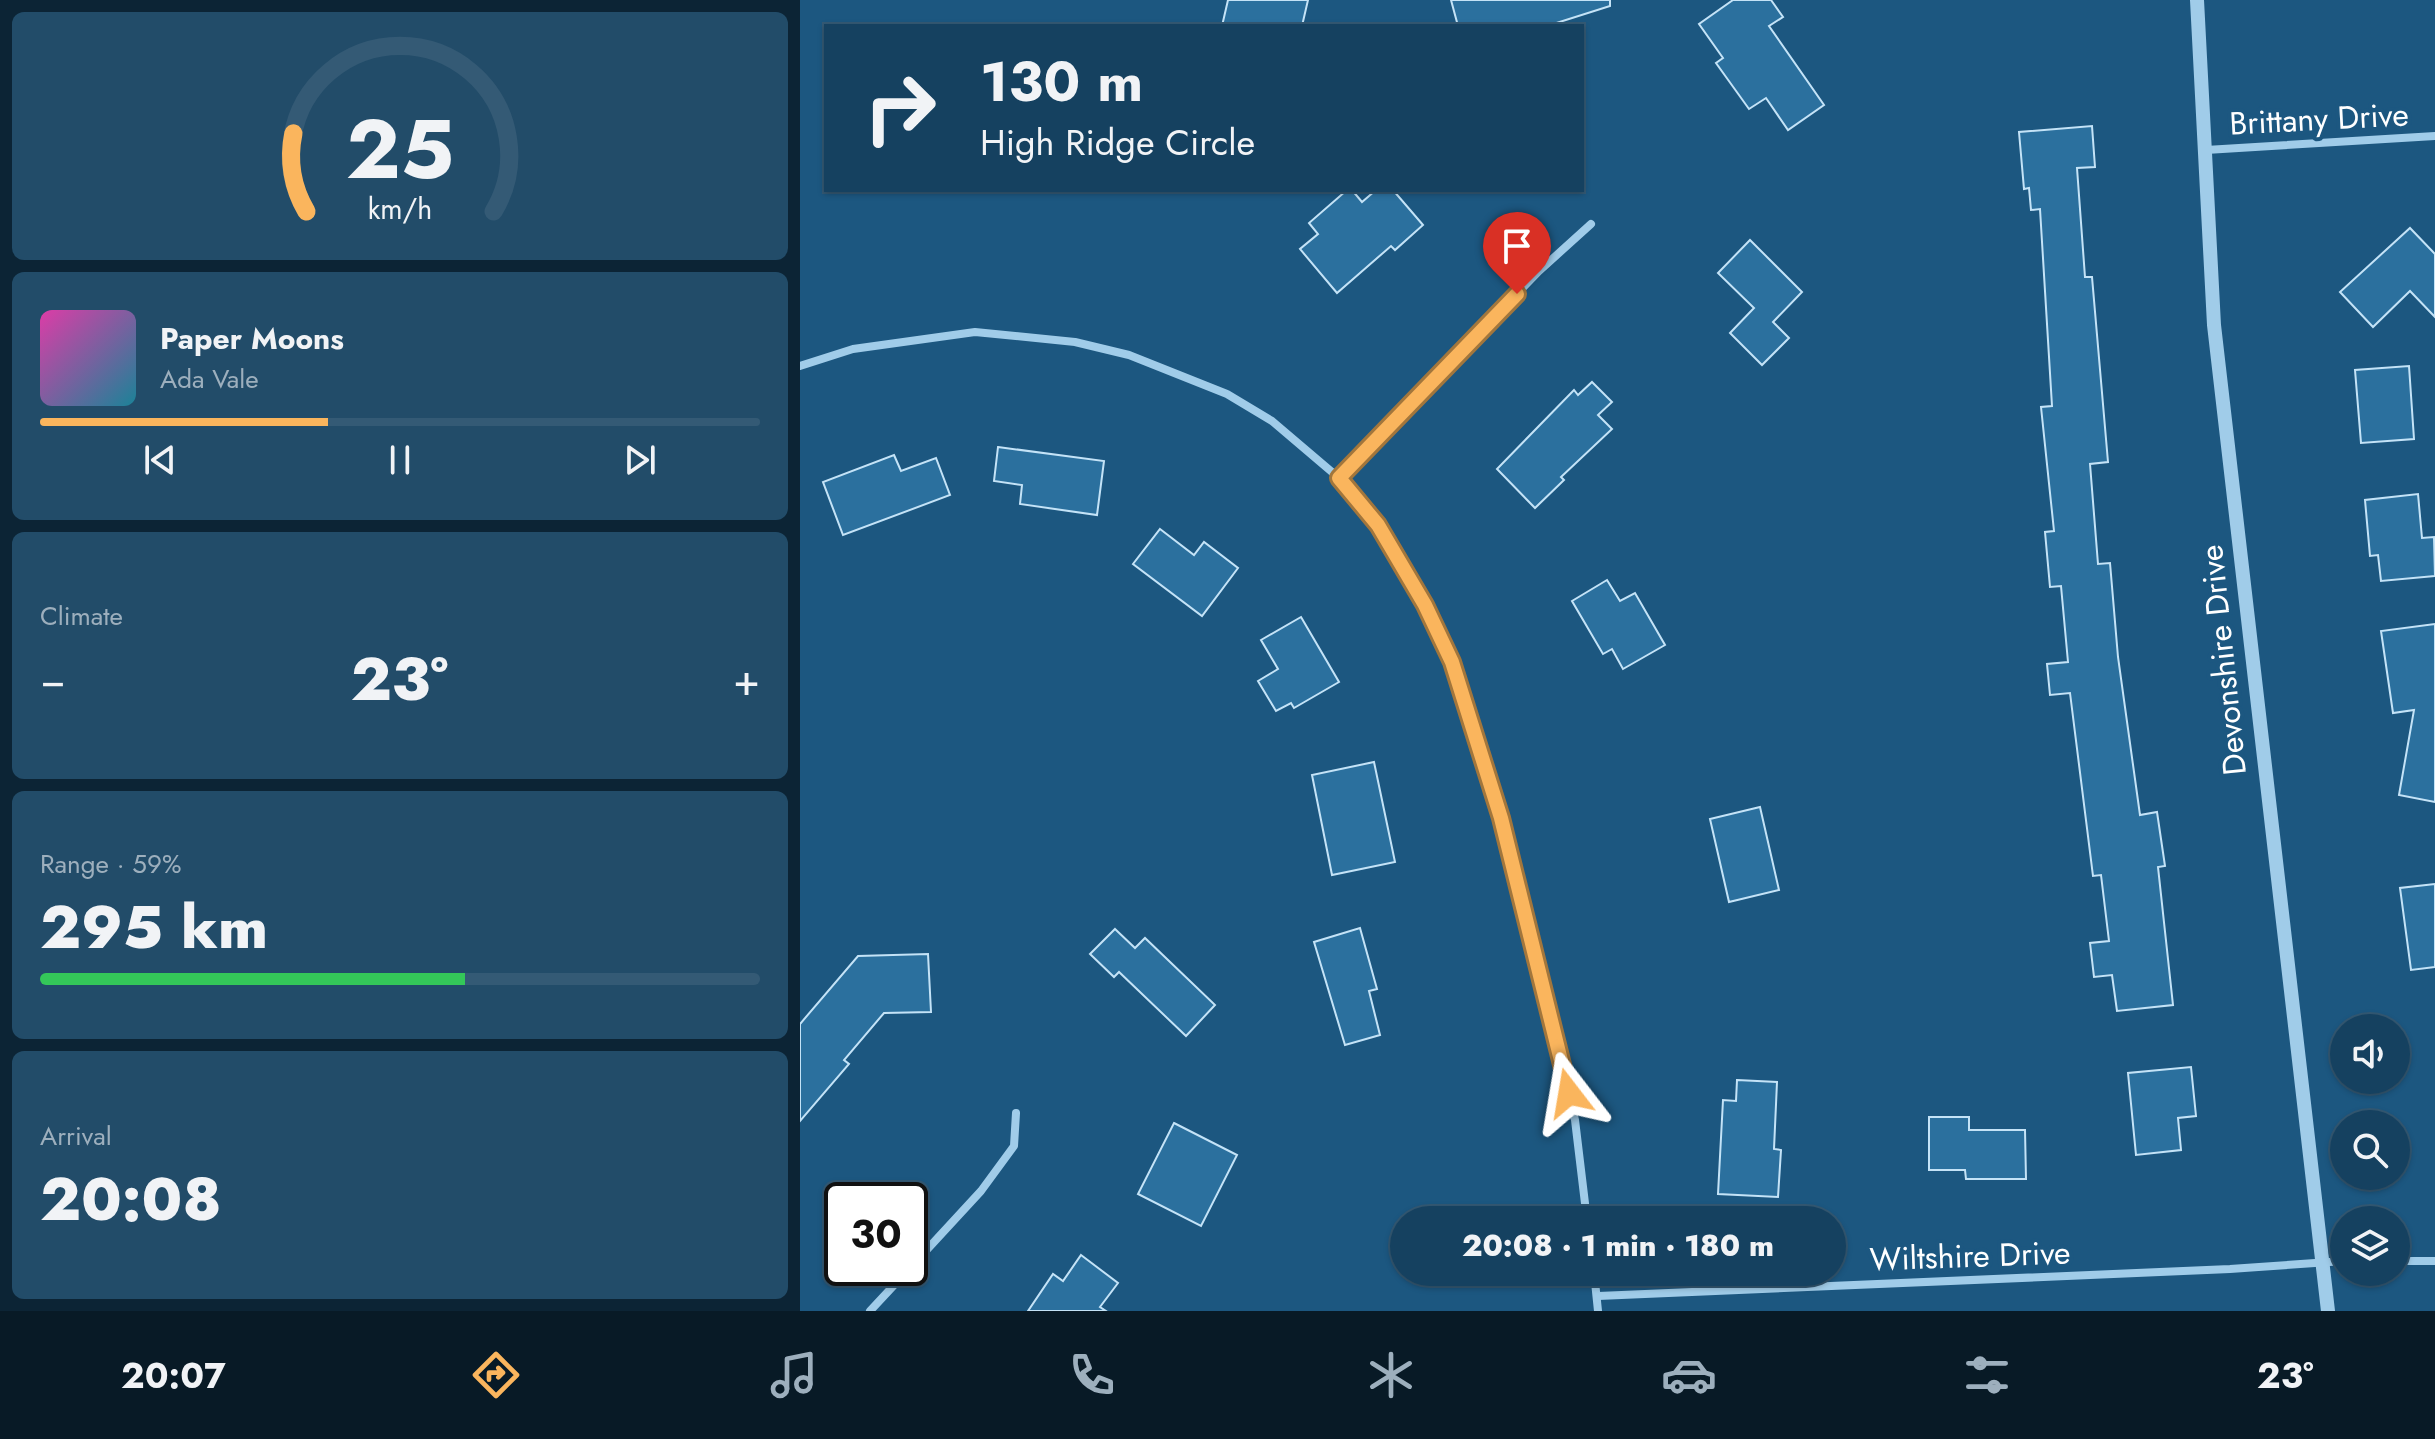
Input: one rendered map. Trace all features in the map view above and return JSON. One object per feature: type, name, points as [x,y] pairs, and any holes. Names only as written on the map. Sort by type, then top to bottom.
[{"type":"street","name":"Devonshire Drive","points":[[2197,0],[2214,325],[2268,816],[2328,1311]]},
{"type":"street","name":"Brittany Drive","points":[[2206,150],[2435,136]]},
{"type":"street","points":[[1339,478],[1539,271],[1591,224]]},
{"type":"street","points":[[800,366],[853,349],[975,332],[1075,342],[1129,355],[1227,394],[1272,421],[1339,478],[1378,525],[1425,605],[1452,662],[1501,818],[1575,1120],[1585,1206]]},
{"type":"street","points":[[928,1248],[981,1191],[1014,1146],[1016,1113]]},
{"type":"street","name":"Wiltshire Drive","points":[[1598,1296],[2230,1269],[2330,1261]]},
{"type":"street","points":[[2410,1261],[2435,1261]]},
{"type":"street","points":[[870,1311],[893,1286]]},
{"type":"street","points":[[1596,1286],[1598,1311]]},
{"type":"building","points":[[1228,0],[1308,0],[1302,24],[1222,24]]},
{"type":"building","points":[[1451,0],[1610,0],[1610,6],[1553,24],[1457,24]]},
{"type":"building","points":[[1733,0],[1771,0],[1783,17],[1769,26],[1824,105],[1788,130],[1766,98],[1749,109],[1716,63],[1723,58],[1699,24]]},
{"type":"building","points":[[2092,126],[2095,167],[2077,168],[2085,277],[2092,277],[2108,462],[2090,464],[2098,564],[2110,563],[2118,657],[2140,815],[2157,812],[2165,866],[2158,867],[2173,1005],[2117,1011],[2112,975],[2094,977],[2090,943],[2109,941],[2101,875],[2093,876],[2070,693],[2050,695],[2047,664],[2068,662],[2061,586],[2050,587],[2045,532],[2054,531],[2041,407],[2052,406],[2040,209],[2031,210],[2029,188],[2024,189],[2019,132]]},
{"type":"building","points":[[1345,192],[1354,192],[1362,202],[1374,192],[1395,192],[1423,225],[1395,250],[1391,246],[1337,293],[1300,249],[1318,234],[1309,223]]},
{"type":"building","points":[[2410,228],[2435,254],[2435,317],[2410,291],[2373,327],[2340,292]]},
{"type":"building","points":[[1750,240],[1802,292],[1773,322],[1789,338],[1762,365],[1730,333],[1754,308],[1718,273]]},
{"type":"building","points":[[2409,366],[2414,439],[2361,443],[2355,370]]},
{"type":"building","points":[[1592,382],[1612,402],[1598,415],[1612,429],[1561,477],[1564,480],[1535,508],[1497,469],[1574,390],[1578,395]]},
{"type":"building","points":[[998,447],[1104,461],[1097,515],[1020,504],[1022,485],[994,481]]},
{"type":"building","points":[[894,455],[901,471],[936,458],[950,495],[843,535],[823,482]]},
{"type":"building","points":[[2418,494],[2422,538],[2434,537],[2435,576],[2381,581],[2378,555],[2370,556],[2365,500]]},
{"type":"building","points":[[1160,529],[1194,555],[1204,542],[1238,568],[1202,616],[1133,564]]},
{"type":"building","points":[[1607,580],[1620,601],[1635,593],[1665,645],[1623,669],[1612,649],[1603,654],[1572,601]]},
{"type":"building","points":[[1301,617],[1339,682],[1294,708],[1291,703],[1276,711],[1258,681],[1278,669],[1261,640]]},
{"type":"building","points":[[2435,624],[2435,802],[2399,795],[2414,710],[2393,713],[2381,631]]},
{"type":"building","points":[[1374,762],[1395,862],[1332,875],[1312,775]]},
{"type":"building","points":[[1760,807],[1779,890],[1729,902],[1710,819]]},
{"type":"building","points":[[2435,884],[2435,967],[2411,970],[2400,888]]},
{"type":"building","points":[[1360,928],[1377,989],[1369,991],[1380,1035],[1345,1045],[1314,942]]},
{"type":"building","points":[[1115,929],[1135,948],[1145,938],[1215,1005],[1186,1036],[1119,972],[1114,977],[1090,954]]},
{"type":"building","points":[[928,954],[931,1012],[884,1013],[844,1060],[849,1064],[800,1121],[800,1024],[858,956]]},
{"type":"building","points":[[2191,1067],[2196,1116],[2178,1118],[2181,1150],[2136,1155],[2128,1073]]},
{"type":"building","points":[[1737,1080],[1777,1082],[1774,1149],[1781,1150],[1778,1197],[1718,1194],[1723,1100],[1736,1101]]},
{"type":"building","points":[[1929,1117],[1969,1117],[1969,1130],[2025,1130],[2026,1179],[1966,1179],[1965,1170],[1929,1170]]},
{"type":"building","points":[[1174,1123],[1237,1155],[1201,1226],[1138,1194]]},
{"type":"building","points":[[1081,1255],[1118,1283],[1100,1307],[1106,1311],[1028,1311],[1053,1274],[1063,1281]]},
{"type":"route","points":[[1517,294],[1339,478],[1378,525],[1425,605],[1452,662],[1501,818],[1569,1093]]}]
